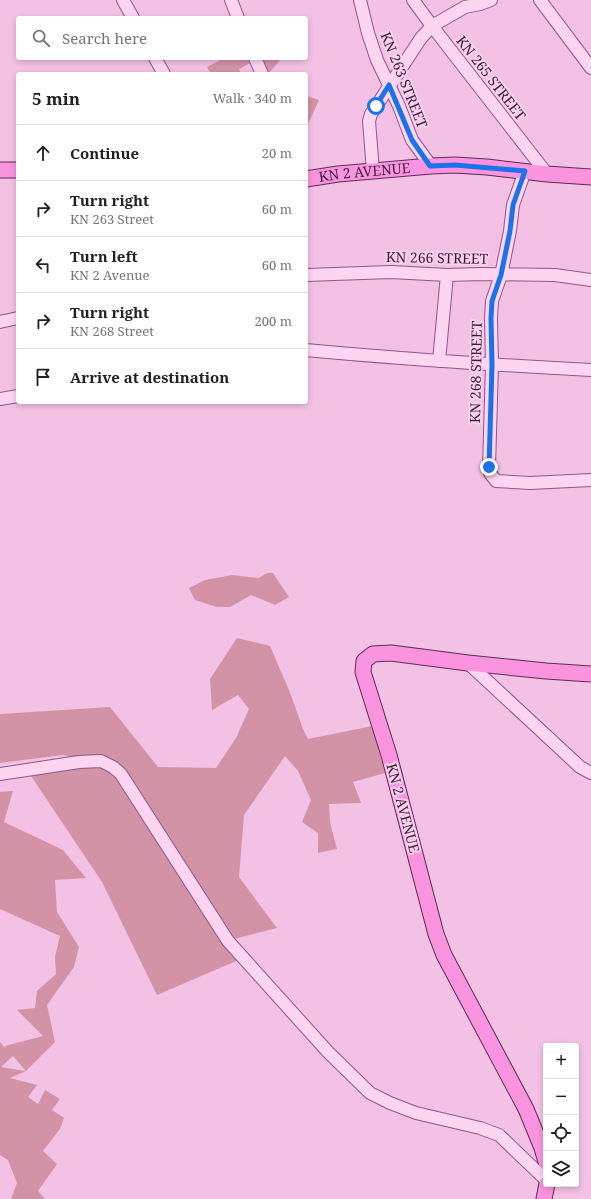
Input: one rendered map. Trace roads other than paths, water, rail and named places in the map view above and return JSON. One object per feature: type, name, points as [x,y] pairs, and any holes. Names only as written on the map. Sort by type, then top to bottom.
[{"type":"main road","name":"KN 2 AVENUE","points":[[308,179],[430,166],[468,166],[591,177]]},
{"type":"main road","points":[[0,170],[16,170]]},
{"type":"main road","name":"KN 2 AVENUE","points":[[543,1152],[526,1109],[444,955],[436,934],[389,754],[363,672],[364,660],[373,654],[391,652],[468,663],[591,674]]},
{"type":"main road","points":[[544,1199],[546,1187]]},
{"type":"street","points":[[123,0],[132,16]]},
{"type":"street","points":[[231,0],[237,16]]},
{"type":"street","name":"KN 263 STREET","points":[[360,0],[368,33],[377,60],[412,140],[430,166]]},
{"type":"street","name":"KN 265 STREET","points":[[413,0],[547,174]]},
{"type":"street","points":[[373,171],[368,121],[389,85],[421,38],[432,26],[465,7],[491,0]]},
{"type":"street","points":[[540,0],[591,68]]},
{"type":"street","points":[[156,60],[163,72]]},
{"type":"street","points":[[256,60],[261,72]]},
{"type":"street","name":"KN 268 STREET","points":[[525,171],[513,205],[510,231],[501,275],[492,301],[490,474],[496,480],[530,483],[591,480]]},
{"type":"street","name":"KN 266 STREET","points":[[308,276],[391,272],[447,275],[481,274],[555,276],[591,280]]},
{"type":"street","points":[[438,361],[447,275]]},
{"type":"street","points":[[0,322],[16,318]]},
{"type":"street","points":[[308,350],[395,359],[591,370]]},
{"type":"street","points":[[0,399],[16,396]]},
{"type":"street","points":[[468,663],[580,767],[591,773]]},
{"type":"street","points":[[0,774],[79,762],[101,761],[114,767],[121,774],[228,941],[328,1052],[370,1093],[416,1113],[480,1128],[499,1135],[543,1177]]}]
